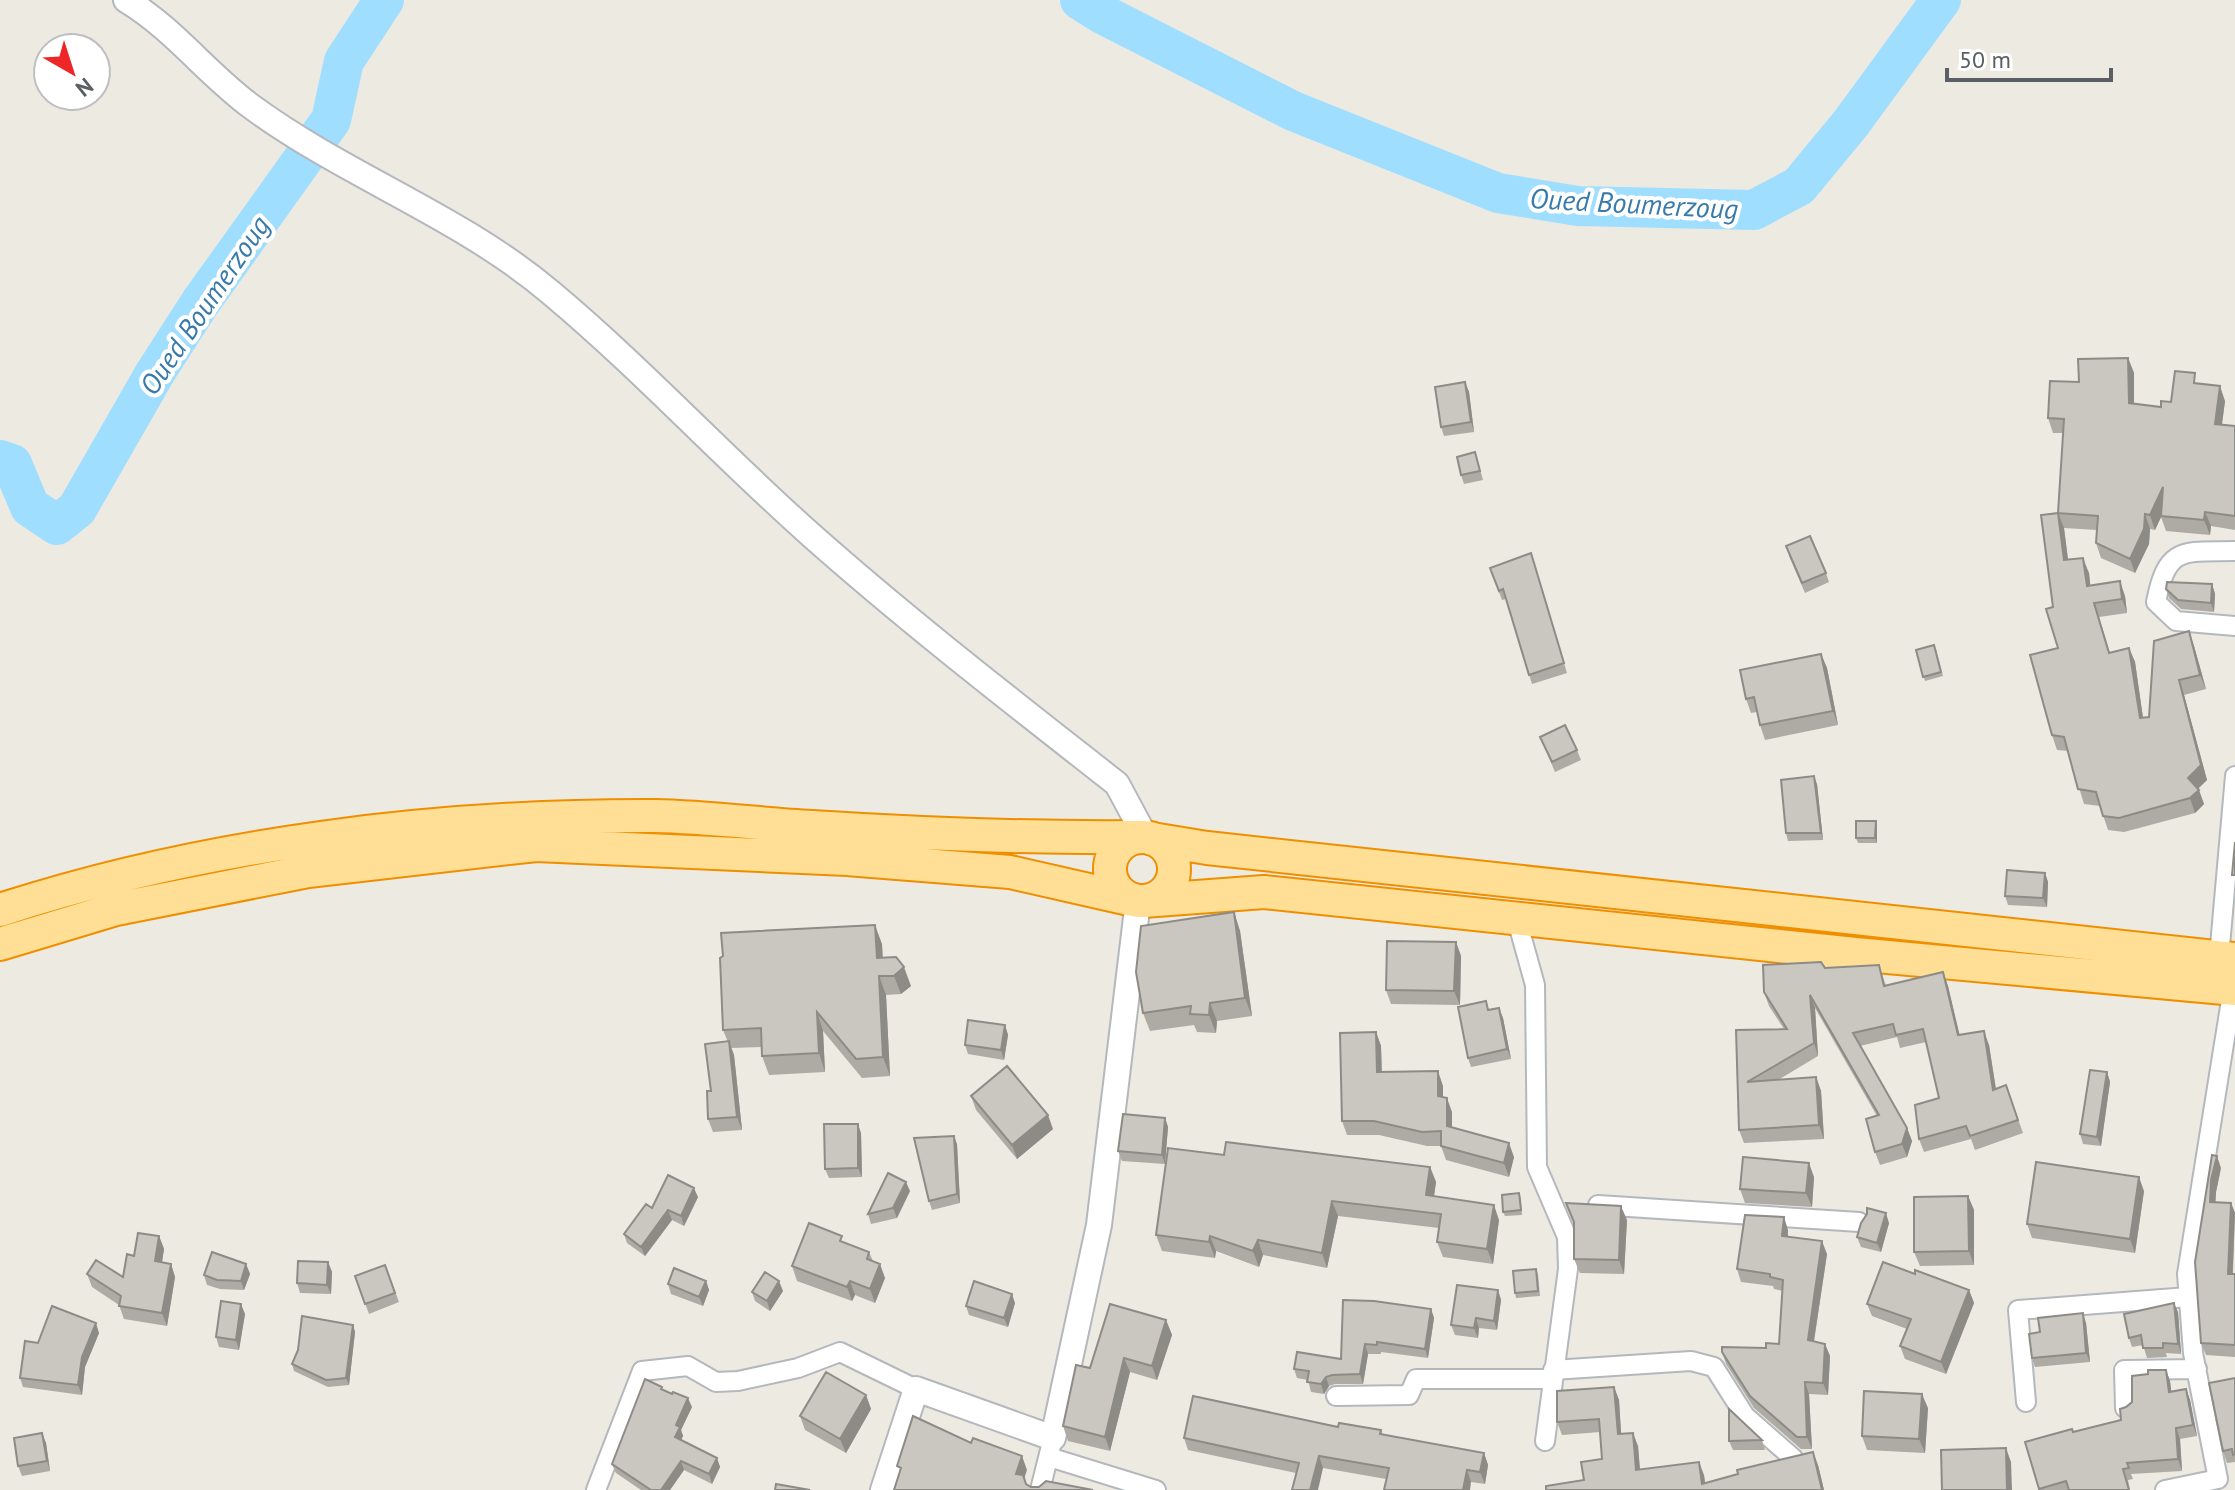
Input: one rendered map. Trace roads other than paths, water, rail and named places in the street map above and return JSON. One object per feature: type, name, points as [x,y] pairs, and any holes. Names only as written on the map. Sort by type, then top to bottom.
[{"type":"highway","points":[[0,910],[64,889],[218,855],[373,831],[543,817],[659,816],[1020,838],[1146,838],[1223,850],[2231,973]]},
{"type":"highway","points":[[1146,838],[1168,851],[1174,872],[1163,893],[1138,901],[1123,895],[1115,887],[1110,866],[1114,853],[1121,845],[1146,838]]},
{"type":"highway","points":[[0,944],[116,909],[308,871],[536,845],[847,859],[1010,872],[1138,901],[1264,892],[1855,954],[2231,973]]},
{"type":"street","points":[[126,0],[162,25],[251,106],[354,171],[487,246],[548,290],[810,534],[1117,784],[1146,838]]},
{"type":"street","points":[[2235,551],[2185,552],[2177,557],[2170,562],[2160,582],[2156,602],[2176,621],[2235,626]]},
{"type":"street","points":[[2165,1490],[2227,1477],[2198,1378],[2187,1274],[2231,973],[2235,776]]},
{"type":"street","points":[[1040,1490],[1099,1225],[1138,901]]},
{"type":"street","points":[[1516,917],[1535,985],[1537,1167],[1568,1203],[1568,1258],[1545,1441]]},
{"type":"street","points":[[1568,1203],[1859,1222]]},
{"type":"street","points":[[2026,1402],[2018,1310],[2188,1297]]},
{"type":"street","points":[[596,1490],[642,1371],[688,1366],[716,1382],[738,1381],[798,1368],[840,1352],[916,1389],[1156,1490]]},
{"type":"street","points":[[1336,1396],[1409,1395],[1416,1379],[1552,1375],[1691,1361],[1714,1367],[1745,1416],[1793,1458]]},
{"type":"street","points":[[2125,1408],[2124,1370],[2223,1381]]},
{"type":"street","points":[[883,1490],[916,1389]]},
{"type":"waterway","name":"Oued Boumerzoug","points":[[0,460],[12,464],[30,507],[57,525],[77,509],[155,373],[200,303],[331,120],[344,61],[384,0]]},
{"type":"waterway","name":"Oued Boumerzoug","points":[[1080,0],[1293,111],[1498,193],[1578,206],[1754,210],[1799,186],[1851,123],[1941,0]]}]
